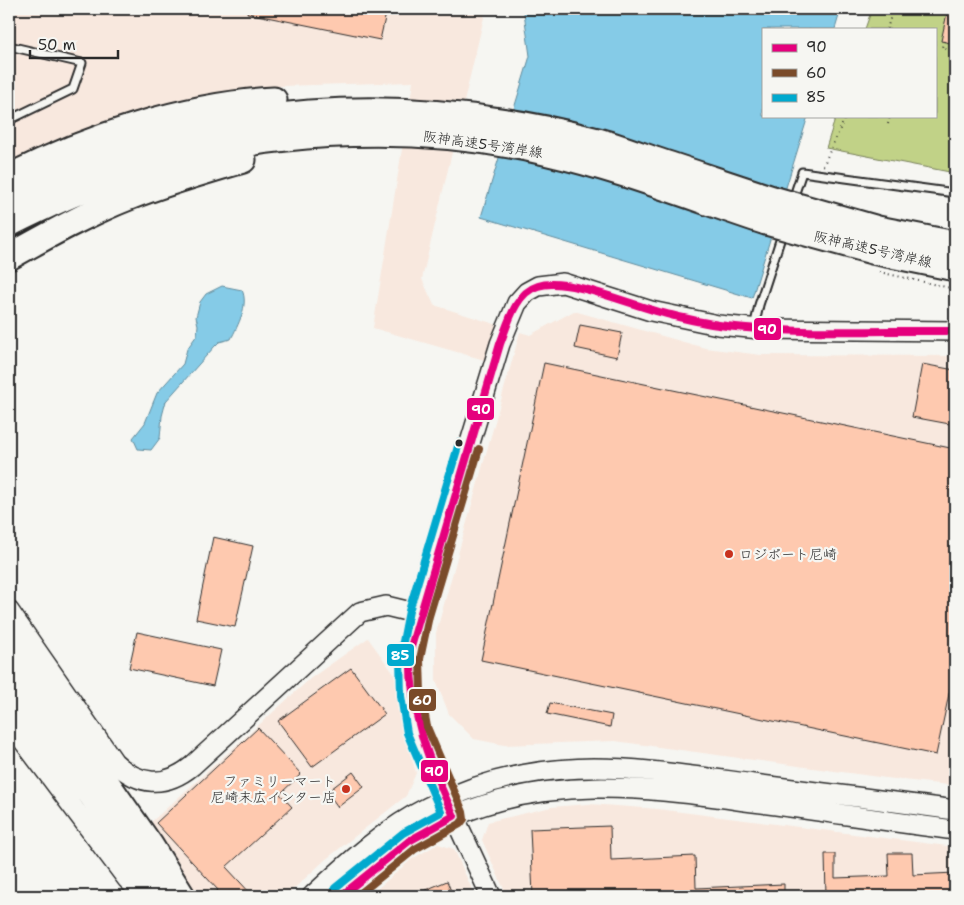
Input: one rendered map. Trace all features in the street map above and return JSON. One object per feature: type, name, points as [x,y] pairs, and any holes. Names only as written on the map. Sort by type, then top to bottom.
[{"type":"highway","points":[[9,177],[58,155],[140,126],[212,108],[261,100],[341,97],[451,103],[551,122],[596,140]]},
{"type":"highway","name":"阪神高速5号湾岸線","points":[[9,198],[70,170],[146,143],[235,122],[314,111],[380,109],[464,114],[596,140],[776,200],[878,229],[955,244]]},
{"type":"highway","name":"阪神高速5号湾岸線","points":[[9,224],[115,177],[192,156],[277,140],[367,134],[416,134],[460,138],[544,152],[587,163],[832,241],[955,268]]},
{"type":"highway","points":[[9,256],[85,216],[128,197],[182,178],[250,158],[312,145],[416,134]]},
{"type":"highway","points":[[11,651],[82,768],[92,796],[156,896]]},
{"type":"highway","points":[[9,685],[150,845],[182,896]]},
{"type":"street","points":[[490,896],[418,730],[413,713],[410,658],[419,614],[500,344],[517,303],[527,292],[538,286],[563,284],[690,321],[754,329],[955,331]]},
{"type":"street","points":[[9,611],[114,762],[125,773],[150,782],[179,776],[192,766],[360,612],[386,606],[419,614]]},
{"type":"street","points":[[9,722],[127,879],[144,896]]},
{"type":"street","points":[[312,896],[379,837],[405,820],[446,798],[518,774],[560,768],[602,767],[666,772],[955,810]]},
{"type":"street","points":[[341,896],[409,841],[454,816],[519,795],[551,790],[598,786],[659,790],[955,830]]},
{"type":"lane","points":[[9,46],[82,63],[73,89],[9,120]]},
{"type":"lane","points":[[790,210],[802,172],[819,176],[955,193]]},
{"type":"lane","points":[[754,329],[759,305],[784,238],[786,219]]},
{"type":"lane","points":[[804,241],[955,259]]},
{"type":"path","points":[[887,28],[893,9]]},
{"type":"path","points":[[944,41],[942,48],[955,51]]},
{"type":"path","points":[[819,176],[829,149],[845,118]]},
{"type":"path","points":[[888,124],[890,118]]},
{"type":"path","points":[[874,271],[955,289]]},
{"type":"shaded area","points":[[9,9],[486,9],[422,279],[434,305],[498,325],[488,361],[373,328],[413,82],[281,86],[162,108],[74,133],[9,162]]},
{"type":"shaded area","name":"ロジポート尼崎","points":[[574,311],[705,348],[761,355],[955,356],[955,783],[948,785],[886,778],[615,741],[504,745],[474,739],[449,714],[436,681],[436,633],[520,332],[530,335]]},
{"type":"shaded area","points":[[368,638],[394,674],[404,732],[416,773],[406,796],[325,860],[286,896],[191,896],[149,824],[311,678]]},
{"type":"shaded area","points":[[589,804],[658,809],[955,847],[955,896],[507,896],[482,840],[488,822],[551,807]]},
{"type":"shaded area","points":[[438,844],[454,849],[475,896],[369,896],[412,859]]},
{"type":"green space","points":[[872,9],[955,9],[955,173],[826,148],[835,118],[936,118],[936,28],[865,28]]},
{"type":"water","points":[[527,9],[841,9],[835,28],[762,28],[762,118],[807,118],[752,298],[481,217],[530,56],[524,13]]},
{"type":"water","points":[[222,286],[242,290],[244,302],[237,328],[231,339],[219,342],[166,401],[162,416],[160,438],[151,450],[138,449],[133,438],[145,423],[157,393],[183,364],[187,349],[197,335],[198,325],[196,317],[200,302],[206,294]]},
{"type":"building","points":[[248,9],[387,9],[380,40],[247,13]]},
{"type":"building","points":[[947,13],[955,15],[955,44],[941,41]]},
{"type":"building","points":[[580,325],[622,333],[617,357],[575,348]]},
{"type":"building","name":"ロジポート尼崎","points":[[544,363],[955,449],[955,666],[936,755],[481,660]]},
{"type":"building","points":[[922,364],[955,370],[955,425],[912,417]]},
{"type":"building","points":[[213,537],[253,546],[235,627],[196,619]]},
{"type":"building","points":[[137,632],[221,650],[213,686],[129,668]]},
{"type":"building","points":[[351,668],[385,714],[312,767],[278,721]]},
{"type":"building","points":[[550,703],[612,715],[610,727],[547,714]]},
{"type":"building","points":[[258,728],[301,774],[280,794],[292,807],[226,867],[253,896],[211,896],[218,890],[156,823]]},
{"type":"building","name":"ファミリーマート 尼崎末広インター店","points":[[353,772],[364,787],[338,807],[327,792]]},
{"type":"building","points":[[610,826],[611,860],[695,856],[696,888],[784,884],[784,896],[533,896],[530,829]]},
{"type":"building","points":[[888,853],[912,853],[913,875],[955,873],[955,896],[826,896],[825,854],[835,854],[835,878],[889,876]]},
{"type":"building","points":[[447,881],[453,896],[411,896]]},
{"type":"transit line","name":"90","points":[[341,896],[409,841],[454,816],[428,755],[416,713],[411,670],[411,647],[500,344],[513,310],[523,295],[538,286],[551,284],[567,285],[689,319],[748,328],[807,331],[955,331]]},
{"type":"transit line","name":"85","points":[[335,888],[403,833],[441,812],[407,733],[401,696],[400,657],[409,611],[459,443]]},
{"type":"transit line","name":"60","points":[[357,896],[415,849],[460,824],[464,819],[463,812],[427,727],[421,693],[420,659],[429,616],[479,449]]},
{"type":"place","name":"ロジポート尼崎","points":[[729,554]]},
{"type":"place","name":"ファミリーマート 尼崎末広インター店","points":[[346,789]]}]
